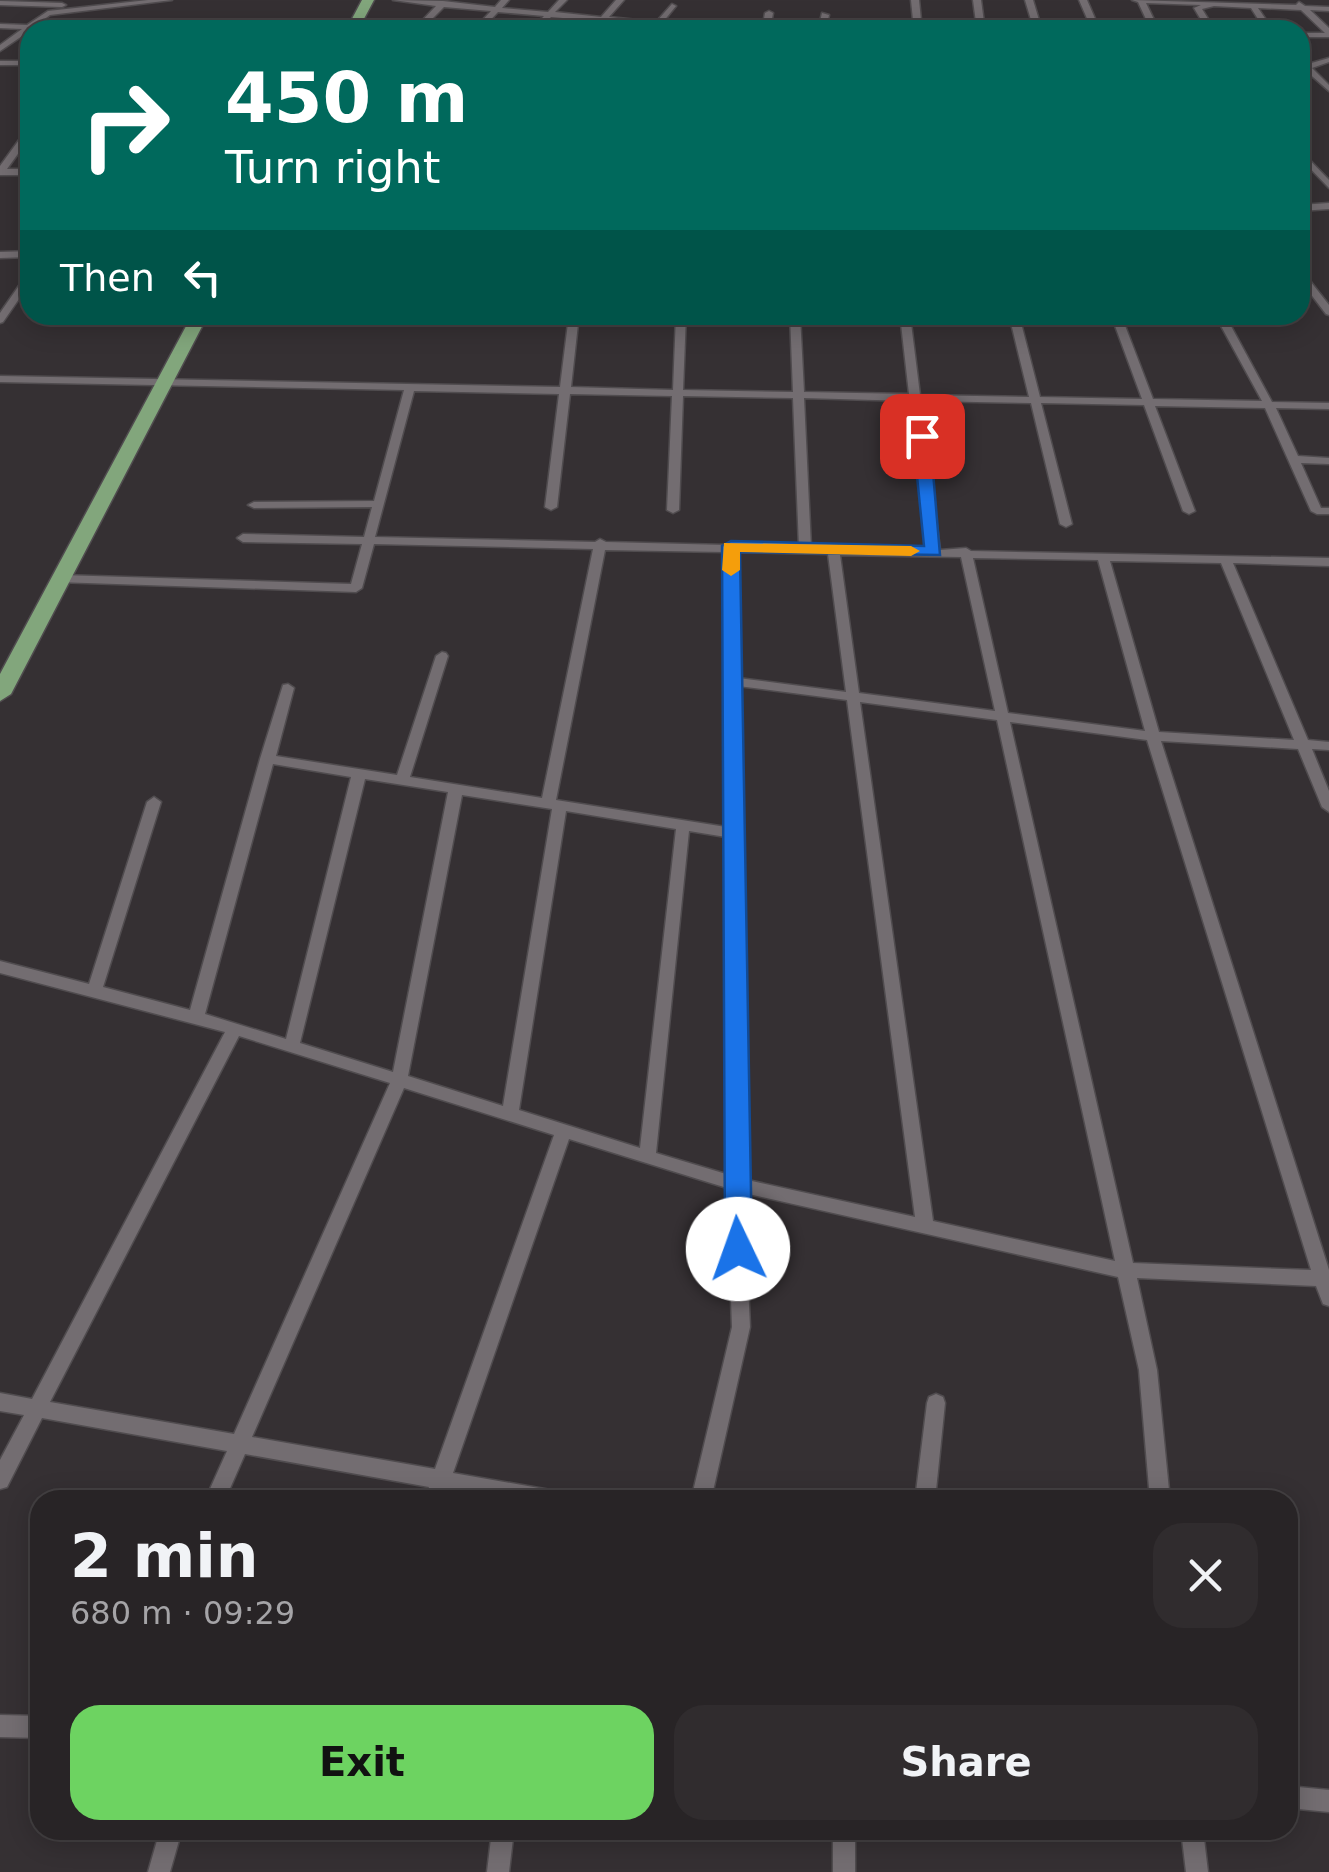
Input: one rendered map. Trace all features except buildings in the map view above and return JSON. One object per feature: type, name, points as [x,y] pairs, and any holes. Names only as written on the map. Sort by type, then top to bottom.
[{"type":"main road","points":[[0,694],[195,325]]},
{"type":"street","points":[[40,20],[48,13],[168,0]]},
{"type":"street","points":[[397,0],[602,20],[620,0]]},
{"type":"street","points":[[486,20],[505,0]]},
{"type":"street","points":[[544,20],[564,0]]},
{"type":"street","points":[[1138,0],[1298,4],[1329,10]]},
{"type":"street","points":[[426,20],[443,2]]},
{"type":"street","points":[[1205,20],[1198,8],[1215,2]]},
{"type":"street","points":[[0,3],[139,3]]},
{"type":"street","points":[[1298,4],[1329,33]]},
{"type":"street","points":[[1253,5],[1263,20]]},
{"type":"street","points":[[661,20],[672,6]]},
{"type":"street","points":[[708,20],[710,10]]},
{"type":"street","points":[[768,20],[769,13]]},
{"type":"street","points":[[824,20],[825,15]]},
{"type":"street","points":[[0,171],[20,144]]},
{"type":"street","points":[[1310,163],[1329,185]]},
{"type":"street","points":[[1310,287],[1329,312]]},
{"type":"street","points":[[0,320],[20,291]]},
{"type":"street","points":[[551,507],[573,325]]},
{"type":"street","points":[[674,510],[681,325]]},
{"type":"street","points":[[796,325],[805,548]]},
{"type":"street","points":[[906,325],[934,552]]},
{"type":"street","points":[[1017,325],[1066,524]]},
{"type":"street","points":[[1120,325],[1152,402],[1189,511]]},
{"type":"street","points":[[1226,325],[1270,405],[1318,511],[1329,511]]},
{"type":"street","points":[[0,379],[1329,406]]},
{"type":"street","points":[[61,578],[356,588],[410,386]]},
{"type":"street","points":[[1294,460],[1329,462]]},
{"type":"street","points":[[254,505],[378,504]]},
{"type":"street","points":[[243,538],[370,537],[1329,562]]},
{"type":"street","points":[[510,1113],[554,804],[600,543]]},
{"type":"street","points":[[702,1490],[742,1327],[736,1184],[731,546]]},
{"type":"street","points":[[833,549],[924,1222]]},
{"type":"street","points":[[966,552],[1122,1270],[1148,1370],[1159,1490]]},
{"type":"street","points":[[1103,556],[1153,736],[1329,1298]]},
{"type":"street","points":[[1225,559],[1329,807]]},
{"type":"street","points":[[402,780],[442,656]]},
{"type":"street","points":[[733,682],[1153,736],[1329,746]]},
{"type":"street","points":[[196,1017],[288,688]]},
{"type":"street","points":[[267,759],[734,833]]},
{"type":"street","points":[[292,1046],[358,774]]},
{"type":"street","points":[[219,1490],[400,1078],[456,789]]},
{"type":"street","points":[[94,991],[154,802]]},
{"type":"street","points":[[647,1157],[683,825]]},
{"type":"street","points":[[0,967],[235,1028],[736,1184],[924,1222],[1122,1270],[1326,1279]]},
{"type":"street","points":[[0,1480],[235,1028]]},
{"type":"street","points":[[437,1490],[564,1131]]},
{"type":"street","points":[[0,1402],[498,1490]]},
{"type":"street","points":[[926,1490],[936,1403]]},
{"type":"street","points":[[0,1726],[30,1727]]},
{"type":"street","points":[[1298,1798],[1329,1801]]},
{"type":"street","points":[[159,1872],[167,1840]]},
{"type":"street","points":[[498,1872],[502,1840]]},
{"type":"street","points":[[844,1840],[844,1872]]},
{"type":"street","points":[[1192,1840],[1197,1872]]},
{"type":"slow traffic","points":[[731,570],[731,546],[911,551]]},
{"type":"route","points":[[738,1249],[731,546],[934,552],[922,436]]}]
